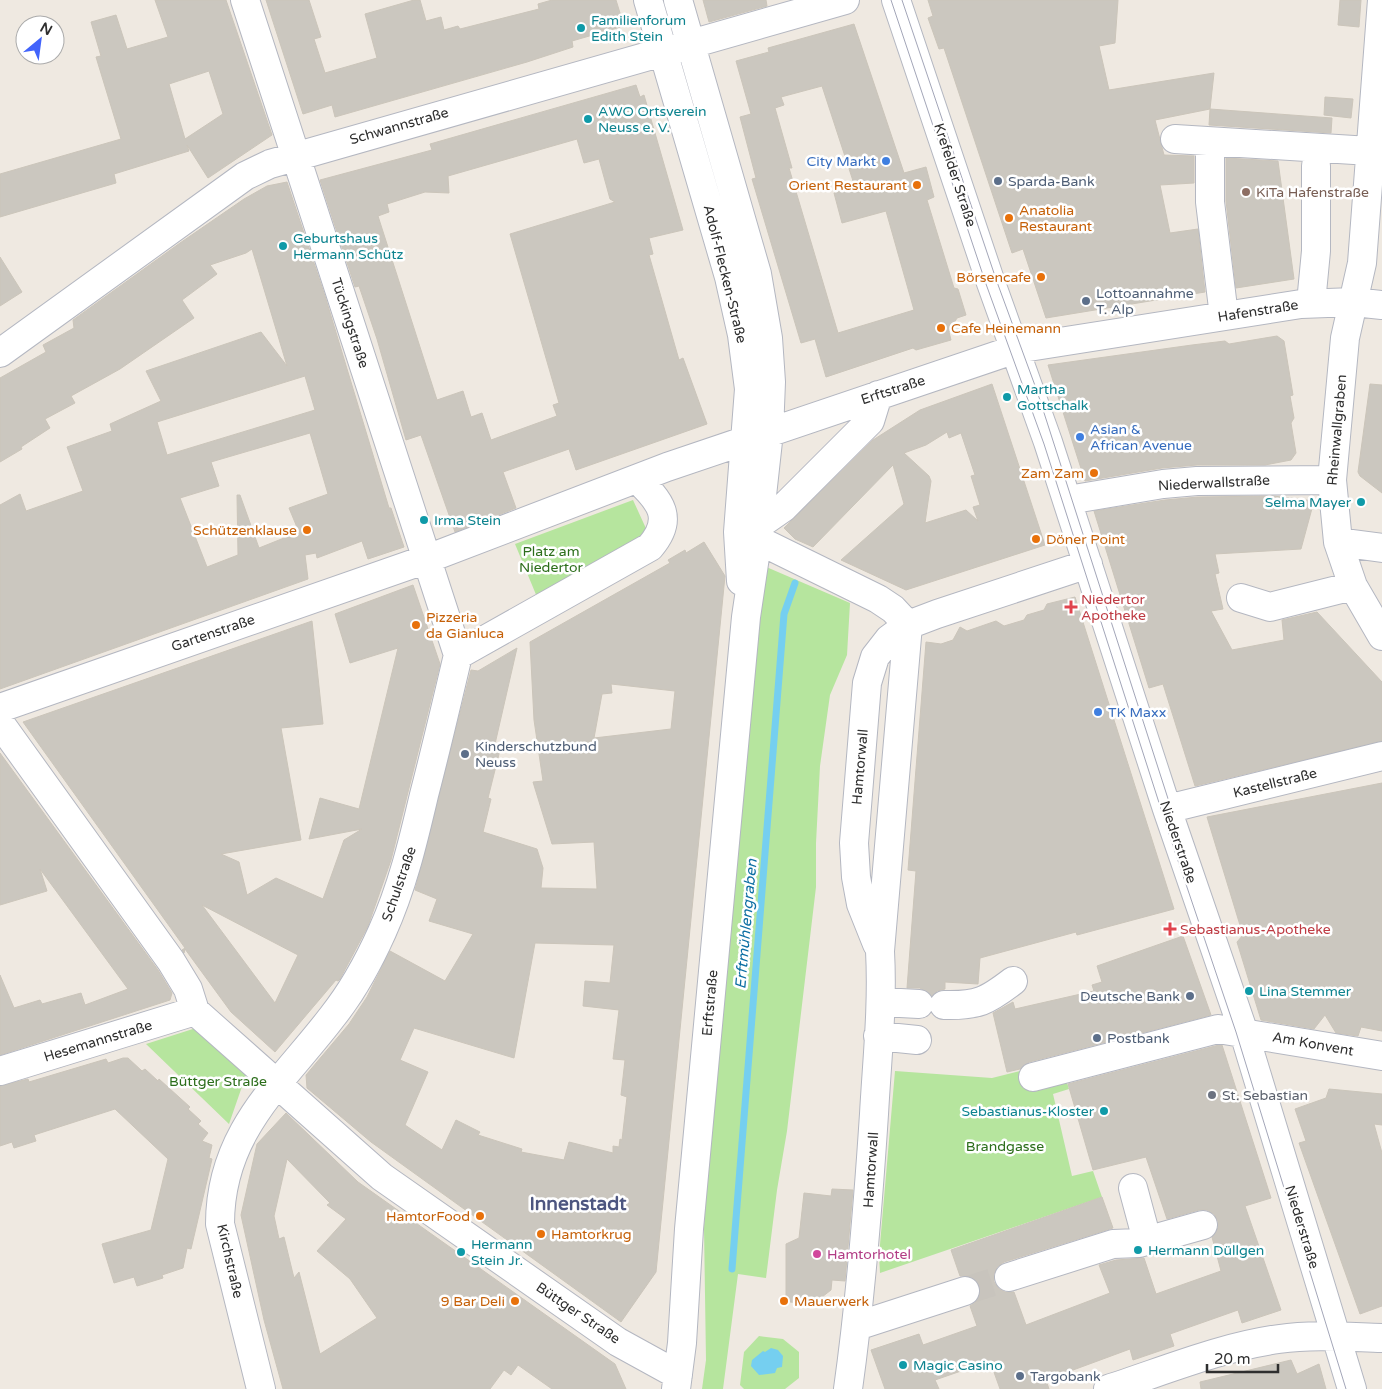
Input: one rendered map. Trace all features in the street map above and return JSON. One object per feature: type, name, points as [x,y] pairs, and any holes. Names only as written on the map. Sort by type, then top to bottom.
[{"type":"street","name":"Tückingstraße","points":[[245,0],[427,559]]},
{"type":"street","name":"Adolf-Flecken-Straße","points":[[648,0],[729,276],[742,335],[749,389],[758,436]]},
{"type":"street","name":"Adolf-Flecken-Straße","points":[[678,0],[692,43],[757,274],[767,330],[771,382],[758,436]]},
{"type":"street","name":"Schwannstraße","points":[[0,353],[245,176],[270,164],[845,0]]},
{"type":"street","name":"Krefelder Straße","points":[[896,0],[991,283],[1016,349]]},
{"type":"street","name":"Rheinwallgraben","points":[[1382,0],[1362,263],[1345,338],[1332,480],[1338,542],[1353,586],[1382,636]]},
{"type":"street","points":[[1175,140],[1370,151]]},
{"type":"street","points":[[1210,142],[1210,202],[1224,316]]},
{"type":"street","points":[[1311,303],[1316,251],[1316,166]]},
{"type":"street","name":"Adolf-Flecken-Straße","points":[[706,198],[733,190]]},
{"type":"street","name":"Hafenstraße","points":[[1016,349],[1311,303],[1354,302],[1382,305]]},
{"type":"street","name":"Erftstraße","points":[[758,436],[1016,349]]},
{"type":"street","name":"Niederstraße","points":[[1016,349],[1068,500],[1167,809],[1244,1033],[1352,1389]]},
{"type":"street","points":[[878,395],[870,421],[759,532],[878,599],[893,609],[908,625]]},
{"type":"street","name":"Erftstraße","points":[[677,1382],[746,618],[759,532],[758,436]]},
{"type":"street","name":"Erftstraße","points":[[746,618],[738,551],[758,436]]},
{"type":"street","points":[[637,478],[655,496],[663,512],[664,524],[660,537],[650,547],[458,655],[427,559],[637,478],[758,436]]},
{"type":"street","name":"Niederwallstraße","points":[[1068,500],[1197,481],[1332,480]]},
{"type":"street","points":[[1338,542],[1382,548]]},
{"type":"street","name":"Gartenstraße","points":[[0,708],[427,559]]},
{"type":"street","name":"Hamtorwall","points":[[880,951],[861,904],[856,877],[854,843],[867,683],[875,657],[889,638],[908,625],[1088,564]]},
{"type":"street","points":[[1241,598],[1270,607],[1353,586]]},
{"type":"street","name":"Hamtorwall","points":[[848,1389],[857,1326],[867,1229],[865,1095],[878,1036],[881,1002],[880,951],[908,625]]},
{"type":"street","name":"Schulstraße","points":[[275,1083],[333,1016],[358,977],[396,901],[409,861],[458,655]]},
{"type":"street","name":"Büttger Straße","points":[[0,723],[171,961],[188,989],[195,1011],[382,1177],[677,1382]]},
{"type":"street","name":"Kastellstraße","points":[[1167,809],[1382,756]]},
{"type":"street","points":[[881,1002],[972,1005],[992,997],[1014,981]]},
{"type":"street","name":"Hesemannstraße","points":[[0,1071],[195,1011]]},
{"type":"street","name":"Am Konvent","points":[[1033,1077],[1218,1029],[1382,1056]]},
{"type":"street","points":[[878,1036],[917,1040]]},
{"type":"street","name":"Kirchstraße","points":[[261,1389],[220,1224],[220,1208],[237,1142],[275,1083]]},
{"type":"street","points":[[1133,1188],[1147,1240]]},
{"type":"street","points":[[1009,1277],[1113,1244],[1147,1240],[1204,1225]]},
{"type":"street","points":[[857,1326],[965,1291]]},
{"type":"street","points":[[1108,1389],[1253,1344],[1306,1336],[1382,1338]]},
{"type":"green space","name":"Platz am Niedertor","points":[[633,500],[649,535],[537,597],[515,544]]},
{"type":"green space","points":[[764,566],[850,603],[847,655],[830,695],[820,766],[816,887],[787,1131],[777,1190],[766,1278],[738,1274],[723,1389],[702,1389],[706,1360],[704,1228],[707,1153]]},
{"type":"green space","name":"Büttger Straße","points":[[196,1028],[246,1075],[229,1124],[146,1044]]},
{"type":"green space","name":"Brandgasse","points":[[1060,1061],[1069,1089],[1053,1094],[1072,1176],[1093,1171],[1102,1197],[880,1273],[879,1256],[895,1071],[992,1078]]},
{"type":"green space","points":[[759,1336],[783,1339],[799,1352],[799,1378],[785,1389],[744,1389],[740,1385],[744,1352]]},
{"type":"water","points":[[771,1348],[778,1350],[783,1356],[782,1367],[777,1368],[775,1373],[759,1375],[751,1366],[752,1360],[763,1351],[765,1352]]},
{"type":"building","points":[[155,0],[226,0],[272,135],[208,178],[187,145],[189,151],[114,174],[116,183],[0,217],[0,174],[121,139],[96,57],[101,56],[91,22],[116,15],[127,49],[168,37]],"holes":[[[209,71],[223,114],[185,139],[169,84]]]},
{"type":"building","points":[[266,0],[309,0],[321,37],[314,39],[325,73],[377,58],[365,14],[414,0],[420,0],[426,21],[441,17],[444,30],[458,26],[460,29],[539,9],[538,4],[552,0],[616,0],[624,26],[572,41],[573,47],[527,62],[335,117],[332,105],[303,114]]},
{"type":"building","points":[[703,0],[766,0],[767,6],[709,22]]},
{"type":"building","points":[[928,0],[1118,0],[1115,43],[1099,46],[1109,90],[1214,73],[1210,109],[1155,120],[1164,155],[1194,156],[1194,183],[1160,185],[1170,233],[1198,229],[1205,292],[1046,318],[1023,249],[1012,253],[944,48],[939,49],[928,18],[933,16]]},
{"type":"building","points":[[1340,0],[1361,0],[1359,27],[1338,25]]},
{"type":"building","points":[[854,24],[904,173],[926,167],[934,197],[927,200],[954,288],[958,289],[966,315],[957,318],[949,332],[951,340],[916,350],[913,348],[826,377],[815,339],[801,343],[752,179],[756,178],[740,117],[751,114],[736,61],[769,52],[768,48]],"holes":[[[822,86],[855,187],[834,193],[842,223],[886,211],[914,310],[838,333],[789,168],[792,168],[775,108],[784,105],[781,97]]]},
{"type":"building","points":[[636,85],[640,97],[644,95],[683,230],[649,238],[653,254],[649,255],[679,360],[683,358],[707,424],[576,470],[569,449],[503,472],[516,508],[455,532],[421,435],[406,440],[377,339],[359,286],[355,287],[320,180],[432,150],[430,144]],"holes":[[[577,139],[584,163],[599,159],[610,199],[615,202],[510,234],[559,403],[553,405],[557,416],[491,440],[482,413],[471,417],[463,391],[437,400],[378,216],[389,212],[387,204],[425,192],[449,193],[448,176]]]},
{"type":"building","points":[[1325,97],[1353,99],[1351,118],[1324,115]]},
{"type":"building","points":[[1210,109],[1332,118],[1331,133],[1209,125]]},
{"type":"building","points":[[1226,158],[1278,161],[1294,279],[1236,288],[1226,201]]},
{"type":"building","points":[[287,182],[325,296],[389,508],[391,508],[404,547],[368,559],[362,541],[317,558],[316,553],[305,555],[308,579],[0,689],[0,505],[20,494],[26,511],[83,491],[67,447],[112,431],[110,424],[161,401],[146,371],[261,332],[287,366],[252,249],[246,253],[210,265],[217,274],[182,300],[194,318],[120,369],[71,396],[75,403],[45,419],[50,428],[21,447],[22,449],[0,462],[0,378],[46,352],[43,345],[74,328],[73,320],[180,243],[244,199],[267,186]],"holes":[[[305,376],[315,410],[167,455],[157,422]],[[310,433],[328,494],[289,508],[299,532],[259,548],[240,495],[237,495],[238,555],[207,567],[180,498],[219,486],[211,462]]]},
{"type":"building","points":[[0,257],[22,292],[0,306]]},
{"type":"building","points":[[1277,336],[1284,341],[1293,395],[1290,396],[1294,418],[1291,423],[1296,453],[1291,460],[1265,465],[1197,465],[1162,468],[1085,481],[1048,365],[1225,341],[1229,344]]},
{"type":"building","points":[[992,384],[1045,545],[906,590],[841,560],[904,504],[893,465],[813,547],[795,539],[784,528],[873,440],[920,410]],"holes":[[[947,432],[949,438],[961,433],[975,475],[971,476],[980,505],[973,507],[978,521],[966,510],[925,523],[931,481],[929,476],[904,453],[926,445]]]},
{"type":"building","points":[[1370,384],[1382,385],[1382,493],[1360,476],[1358,472]]},
{"type":"building","points":[[1273,496],[1314,501],[1301,549],[1215,554],[1219,573],[1215,574],[1223,609],[1211,611],[1232,650],[1284,640],[1282,620],[1317,612],[1382,682],[1382,741],[1195,786],[1163,684],[1149,688],[1094,511],[1198,497]]},
{"type":"building","points":[[704,542],[725,576],[656,1272],[621,1322],[371,1142],[307,1088],[306,1075],[349,1024],[367,997],[390,951],[445,981],[473,934],[429,921],[437,899],[415,890],[471,670],[478,671],[517,648],[495,744],[501,746],[488,798],[491,799],[483,832],[537,849],[543,868],[541,888],[597,889],[594,842],[552,844],[533,782],[543,781],[534,720],[530,642],[670,563],[668,560],[685,550],[686,553]],"holes":[[[611,684],[675,691],[671,729],[594,738],[602,694],[612,693]],[[535,943],[614,945],[610,983],[585,981],[583,1006],[619,1010],[613,1059],[625,1060],[621,1095],[627,1097],[622,1140],[620,1139],[619,1147],[613,1146],[613,1153],[569,1142],[564,1160],[521,1152],[522,1149],[478,1135],[480,1132],[456,1120],[442,1150],[405,1125],[428,1072],[400,1060],[414,1028],[514,1058]]]},
{"type":"building","points":[[413,585],[440,664],[391,860],[368,926],[340,979],[336,980],[275,1052],[231,1012],[185,949],[184,953],[182,950],[185,948],[23,722],[312,621],[323,724],[281,728],[301,840],[221,854],[239,862],[247,895],[276,878],[323,899],[344,840],[362,829],[309,839],[320,798],[359,809],[398,648],[350,663],[335,614]],"holes":[[[202,905],[298,955],[275,1003]]]},
{"type":"building","points":[[1075,597],[1174,909],[1077,935],[1076,932],[980,958],[978,984],[945,982],[945,989],[937,991],[932,996],[920,988],[907,988],[916,871],[908,870],[926,642],[941,644],[953,640],[960,627],[967,631],[996,621],[1004,626],[1024,620],[1027,615],[1044,610],[1047,604]]},
{"type":"building","points":[[0,753],[158,970],[172,993],[170,1000],[0,1055],[0,975],[14,1008],[40,1000],[42,1004],[81,993],[85,1005],[128,989],[40,869],[47,891],[0,905]]},
{"type":"building","points":[[1382,783],[1382,1031],[1361,1027],[1358,1036],[1336,1033],[1325,1015],[1314,1029],[1261,1020],[1237,942],[1243,935],[1207,817]]},
{"type":"building","points":[[1183,936],[1211,1015],[1029,1062],[1020,1069],[1007,1072],[993,1013],[1013,1002],[1015,1009],[1094,991],[1092,985],[1102,982],[1097,966]]},
{"type":"building","points":[[1222,1045],[1271,1198],[1245,1206],[1281,1310],[1242,1323],[1238,1310],[1170,1334],[1174,1346],[1133,1360],[1130,1349],[1046,1380],[1049,1389],[1000,1389],[990,1361],[935,1380],[939,1389],[885,1389],[871,1350],[919,1334],[923,1345],[977,1326],[970,1306],[976,1302],[980,1295],[980,1286],[976,1280],[969,1276],[960,1276],[951,1250],[1102,1197],[1113,1228],[1004,1262],[997,1267],[994,1274],[994,1282],[999,1289],[1005,1292],[1014,1292],[1026,1325],[1110,1293],[1099,1265],[1116,1260],[1144,1258],[1156,1294],[1221,1271],[1212,1237],[1218,1228],[1218,1221],[1214,1214],[1207,1210],[1199,1210],[1167,1219],[1146,1157],[1093,1170],[1068,1084]]},
{"type":"building","points":[[128,1058],[142,1071],[145,1069],[158,1081],[159,1079],[190,1107],[188,1109],[201,1121],[198,1124],[208,1133],[202,1141],[212,1145],[209,1158],[212,1159],[191,1249],[187,1248],[183,1268],[162,1275],[163,1278],[137,1286],[134,1277],[114,1283],[102,1244],[151,1230],[168,1159],[115,1109],[34,1135],[36,1141],[14,1148],[12,1142],[0,1146],[0,1086],[28,1079],[29,1082],[106,1059],[108,1063]]},
{"type":"building","points":[[1329,1089],[1382,1094],[1382,1125],[1374,1124],[1382,1153],[1382,1306],[1360,1314],[1299,1143],[1306,1141],[1295,1109],[1326,1098]]},
{"type":"building","points":[[286,1113],[358,1182],[615,1364],[626,1389],[552,1389],[518,1365],[511,1375],[504,1370],[490,1389],[283,1389],[264,1320],[241,1215],[257,1144]],"holes":[[[287,1159],[330,1203],[327,1205],[346,1219],[317,1251],[350,1279],[377,1318],[320,1354],[299,1272],[294,1278],[284,1237],[279,1239],[274,1216]]]},
{"type":"building","name":"Hamtorhotel","points":[[832,1189],[853,1190],[845,1281],[832,1280],[831,1290],[813,1304],[790,1302],[786,1296],[786,1244],[799,1238],[804,1193],[831,1196]]},
{"type":"building","points":[[1291,1360],[1297,1374],[1319,1364],[1326,1389],[1201,1389],[1200,1382]]},
{"type":"waterway","name":"Erftmühlengraben","points":[[732,1269],[784,614],[795,583]]},
{"type":"tunnel","points":[[965,1291],[1009,1277]]},
{"type":"tram line","points":[[891,0],[986,284],[1044,444],[1170,837],[1236,1032],[1346,1389]]},
{"type":"tram line","points":[[902,0],[997,282],[1037,391],[1171,808],[1182,852]]},
{"type":"place","name":"Familienforum Edith Stein","points":[[581,28]]},
{"type":"place","name":"AWO Ortsverein Neuss e. V.","points":[[588,119]]},
{"type":"place","name":"City Markt","points":[[886,161]]},
{"type":"place","name":"Sparda-Bank","points":[[998,181]]},
{"type":"place","name":"Orient Restaurant","points":[[917,185]]},
{"type":"place","name":"KiTa Hafenstraße","points":[[1246,192]]},
{"type":"place","name":"Anatolia Restaurant","points":[[1009,218]]},
{"type":"place","name":"Geburtshaus Hermann Schütz","points":[[283,246]]},
{"type":"place","name":"Börsencafe","points":[[1041,277]]},
{"type":"place","name":"Lottoannahme T. Alp","points":[[1086,301]]},
{"type":"place","name":"Cafe Heinemann","points":[[941,328]]},
{"type":"place","name":"Martha Gottschalk","points":[[1007,397]]},
{"type":"place","name":"Asian & African Avenue","points":[[1080,437]]},
{"type":"place","name":"Zam Zam","points":[[1094,473]]},
{"type":"place","name":"Selma Mayer","points":[[1361,502]]},
{"type":"place","name":"Irma Stein","points":[[424,520]]},
{"type":"place","name":"Schützenklause","points":[[307,530]]},
{"type":"place","name":"Döner Point","points":[[1036,539]]},
{"type":"place","name":"Niedertor Apotheke","points":[[1071,607]]},
{"type":"place","name":"Pizzeria da Gianluca","points":[[416,625]]},
{"type":"place","name":"TK Maxx","points":[[1098,712]]},
{"type":"place","name":"Kinderschutzbund Neuss","points":[[465,754]]},
{"type":"place","name":"Sebastianus-Apotheke","points":[[1170,929]]},
{"type":"place","name":"Lina Stemmer","points":[[1249,991]]},
{"type":"place","name":"Deutsche Bank","points":[[1190,996]]},
{"type":"place","name":"Postbank","points":[[1097,1038]]},
{"type":"place","name":"St. Sebastian","points":[[1212,1095]]},
{"type":"place","name":"Sebastianus-Kloster","points":[[1104,1111]]},
{"type":"place","name":"HamtorFood","points":[[480,1216]]},
{"type":"place","name":"Hamtorkrug","points":[[541,1234]]},
{"type":"place","name":"Hermann Düllgen","points":[[1138,1250]]},
{"type":"place","name":"Hermann Stein Jr.","points":[[461,1252]]},
{"type":"place","name":"Hamtorhotel","points":[[817,1254]]},
{"type":"place","name":"9 Bar Deli","points":[[515,1301]]},
{"type":"place","name":"Mauerwerk","points":[[784,1301]]},
{"type":"place","name":"Magic Casino","points":[[903,1365]]},
{"type":"place","name":"Targobank","points":[[1020,1376]]},
{"type":"district","name":"Innenstadt","points":[[578,1204]]}]
